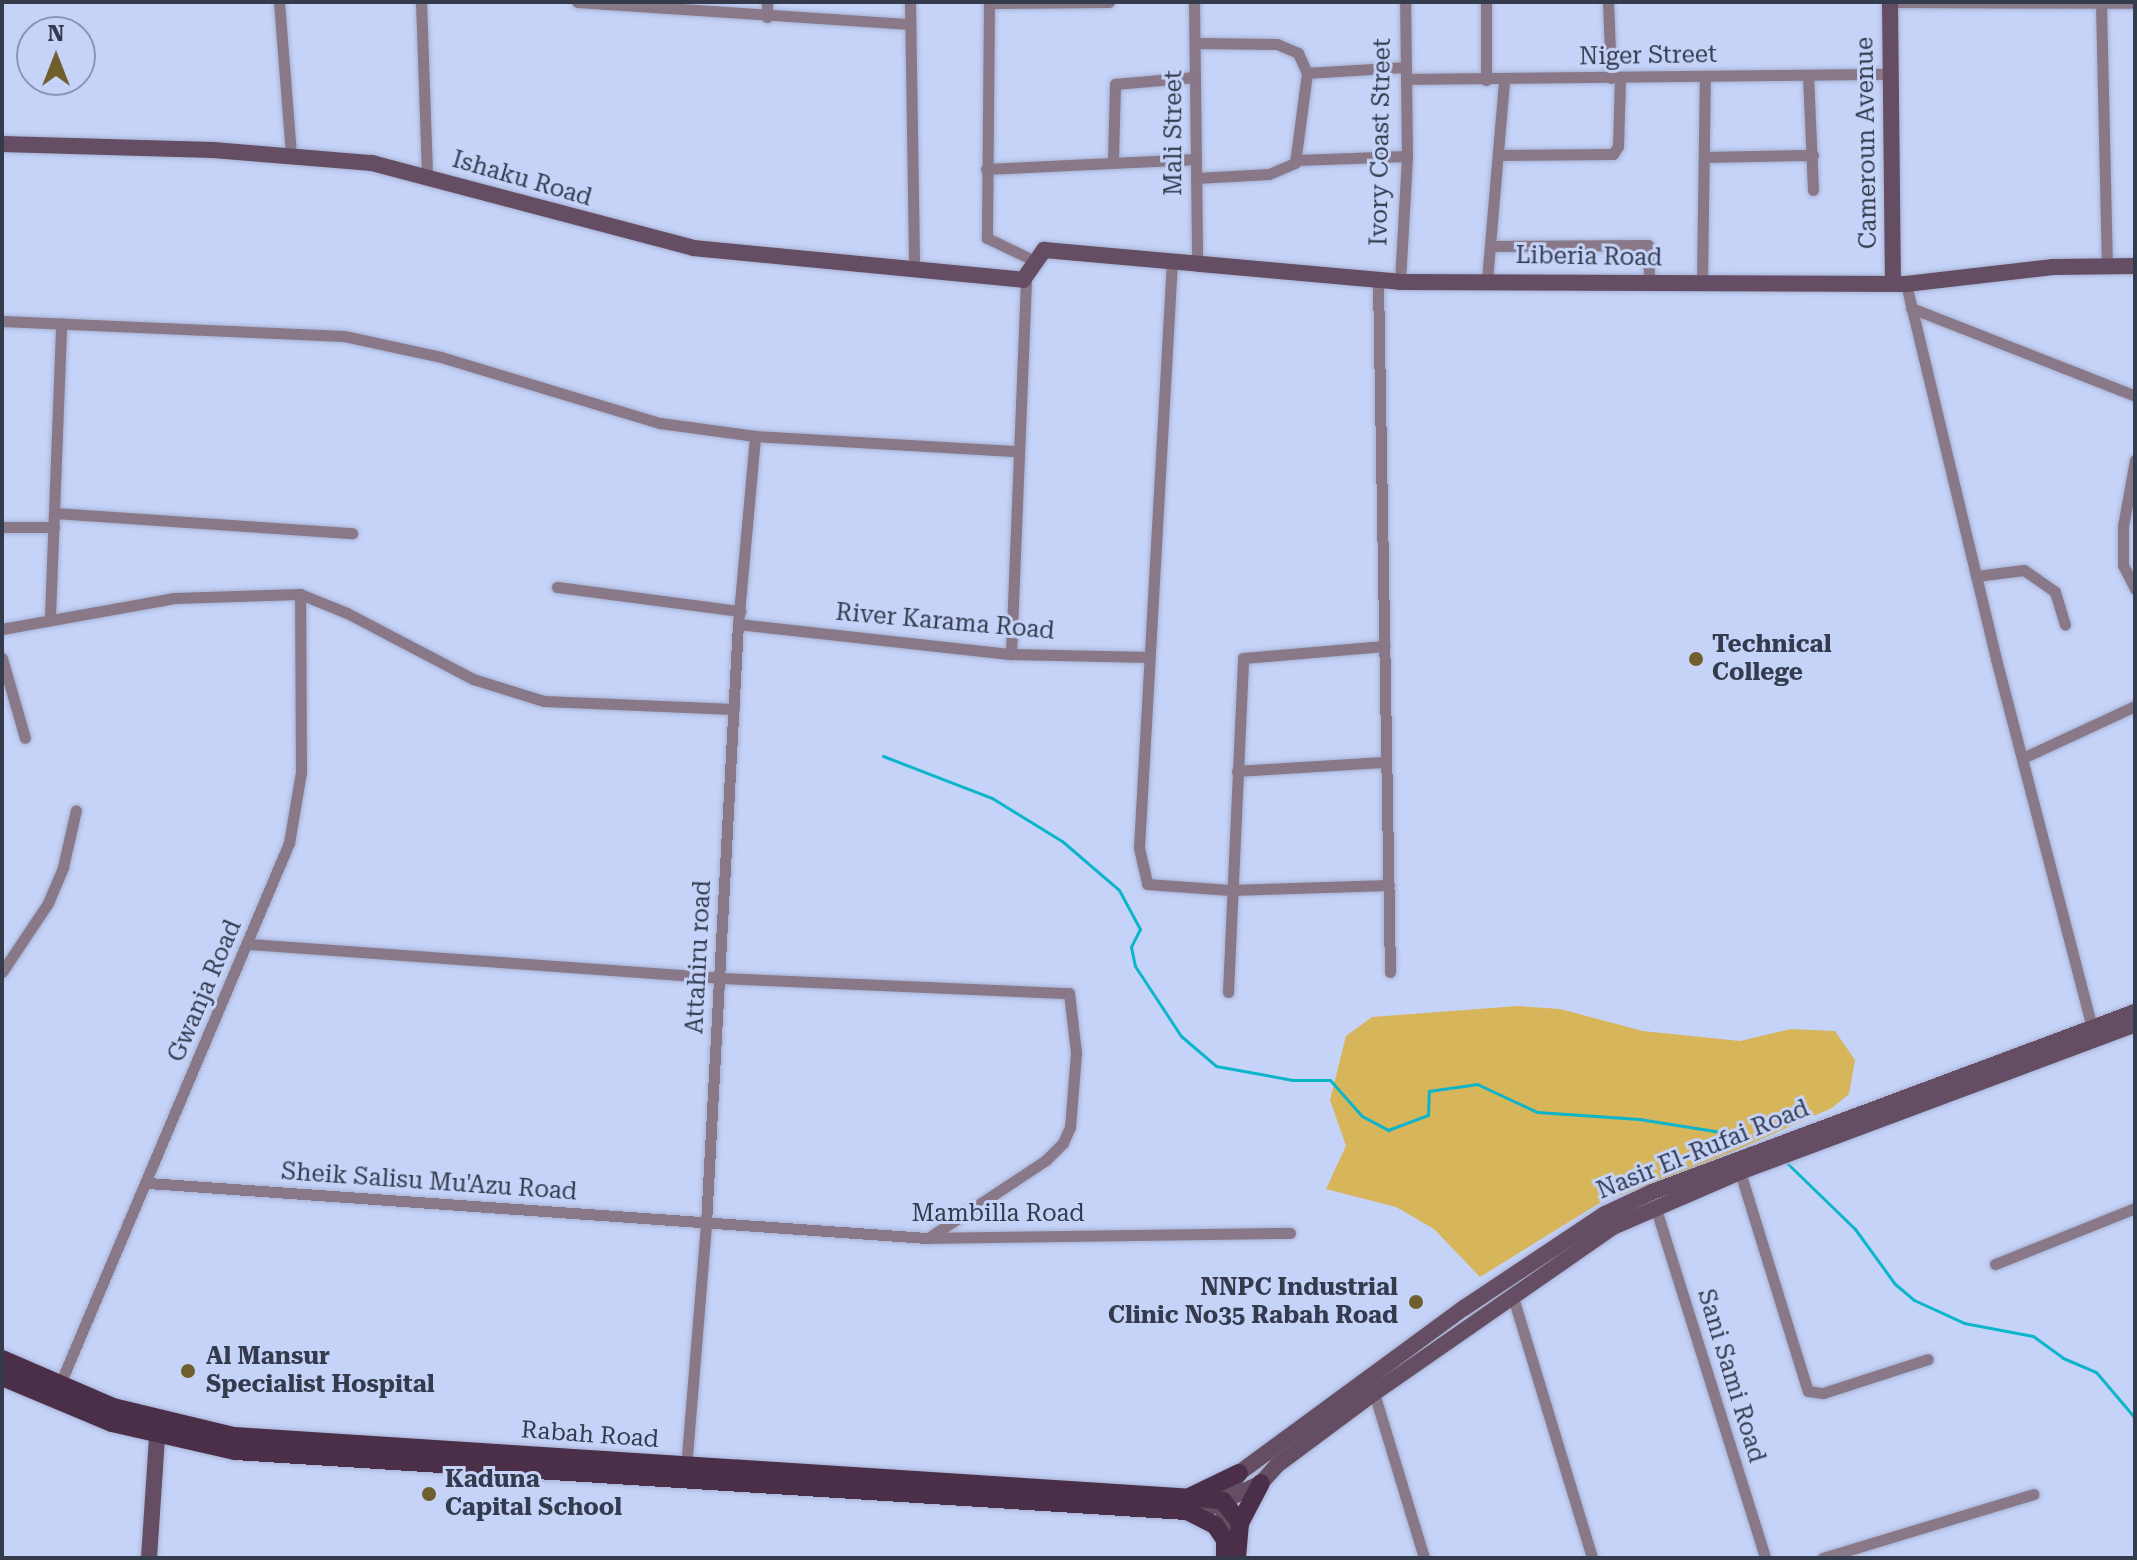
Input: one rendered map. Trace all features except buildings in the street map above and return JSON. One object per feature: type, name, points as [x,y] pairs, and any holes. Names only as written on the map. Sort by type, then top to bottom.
[{"type":"main road","name":"Rabah Road","points":[[2,1359],[158,1421],[234,1436],[686,1473]]},
{"type":"main road","name":"Rabah Road","points":[[2,1377],[157,1437],[235,1451],[686,1473],[1188,1504],[1223,1501]]},
{"type":"main road","points":[[1225,1549],[1208,1518],[1188,1504],[1239,1473]]},
{"type":"main road","points":[[1237,1558],[1240,1523],[1261,1483]]},
{"type":"main road","points":[[1223,1501],[1240,1523]]},
{"type":"street","points":[[279,2],[291,156]]},
{"type":"street","points":[[421,2],[427,176]]},
{"type":"street","points":[[577,2],[767,17],[910,24]]},
{"type":"street","points":[[767,2],[767,17]]},
{"type":"street","points":[[910,2],[914,269]]},
{"type":"street","points":[[1011,654],[1026,277],[1038,255],[987,238],[989,3],[1109,2]]},
{"type":"street","name":"Mali Street","points":[[1194,2],[1197,263]]},
{"type":"street","name":"Ivory Coast Street","points":[[1400,282],[1407,156],[1405,2]]},
{"type":"street","points":[[1486,2],[1486,80]]},
{"type":"street","points":[[1498,155],[1613,154],[1618,146],[1608,2]]},
{"type":"street","points":[[1890,2],[2135,3]]},
{"type":"street","name":"Cameroun Avenue","points":[[1890,2],[1890,74],[1900,284]]},
{"type":"street","points":[[2101,4],[2107,265]]},
{"type":"street","points":[[1196,43],[1277,44],[1298,53],[1307,73],[1297,160]]},
{"type":"street","name":"Niger Street","points":[[1307,73],[1406,73],[1504,81],[1890,74]]},
{"type":"street","points":[[1808,75],[1813,190]]},
{"type":"street","points":[[1702,282],[1705,76]]},
{"type":"street","points":[[1113,160],[1115,84],[1195,77]]},
{"type":"street","points":[[1487,280],[1504,81]]},
{"type":"street","name":"Ishaku Road","points":[[2,144],[291,156],[372,163],[608,229],[693,248],[1026,277]]},
{"type":"street","points":[[1704,157],[1813,155]]},
{"type":"street","points":[[1196,178],[1269,174],[1284,171],[1297,160],[1407,156]]},
{"type":"street","points":[[986,169],[1113,160],[1196,159]]},
{"type":"street","points":[[1490,246],[1648,245],[1649,282]]},
{"type":"street","name":"Liberia Road","points":[[1038,255],[1172,261],[1400,282],[1900,284],[2107,265],[2135,266]]},
{"type":"street","points":[[1172,261],[1139,848],[1147,884],[1230,890],[1389,885]]},
{"type":"street","points":[[1378,280],[1390,972]]},
{"type":"street","points":[[1900,284],[1911,308],[2092,1028]]},
{"type":"street","points":[[1911,308],[2006,350],[2058,364],[2090,383],[2135,396]]},
{"type":"street","points":[[2,321],[344,336],[441,357],[618,413],[755,436],[1017,451]]},
{"type":"street","points":[[50,616],[61,323]]},
{"type":"street","name":"Attahiru road","points":[[686,1473],[706,1224],[738,624],[755,436]]},
{"type":"street","points":[[2133,584],[2123,565],[2123,526],[2135,460]]},
{"type":"street","points":[[55,513],[352,533]]},
{"type":"street","points":[[2,527],[54,527]]},
{"type":"street","points":[[1976,576],[2024,570],[2055,592],[2065,624]]},
{"type":"street","points":[[557,587],[740,611]]},
{"type":"street","points":[[2,629],[50,616],[174,598],[300,594],[347,613],[473,679],[544,701],[734,709]]},
{"type":"street","name":"Gwanja Road","points":[[60,1384],[148,1183],[289,843],[301,772],[300,594]]},
{"type":"street","name":"River Karama Road","points":[[738,624],[1011,654],[1149,657]]},
{"type":"street","points":[[1228,992],[1230,890],[1243,658],[1384,646]]},
{"type":"street","points":[[2,658],[25,738]]},
{"type":"street","points":[[2025,757],[2135,706]]},
{"type":"street","points":[[1237,771],[1386,762]]},
{"type":"street","points":[[2,972],[48,903],[63,867],[76,810]]},
{"type":"street","points":[[248,944],[721,978],[1069,993],[1076,1053],[1070,1127],[1063,1143],[1046,1160],[927,1238]]},
{"type":"street","name":"Nasir El-Rufai Road","points":[[1223,1501],[1261,1483],[1277,1465],[1576,1249],[1655,1206],[1849,1125],[2135,1012]]},
{"type":"street","name":"Nasir El-Rufai Road","points":[[1223,1501],[1239,1473],[1464,1308],[1605,1214],[2135,1024]]},
{"type":"street","points":[[1740,1172],[1808,1391],[1823,1393],[1928,1359]]},
{"type":"street","name":"Sheik Salisu Mu'Azu Road","points":[[148,1183],[706,1224]]},
{"type":"street","name":"Sani Sami Road","points":[[1655,1206],[1765,1558]]},
{"type":"street","points":[[1995,1264],[2135,1208]]},
{"type":"street","name":"Mambilla Road","points":[[706,1224],[927,1238],[1290,1233]]},
{"type":"street","points":[[1512,1293],[1592,1558]]},
{"type":"street","points":[[1374,1393],[1424,1558]]},
{"type":"street","points":[[149,1558],[157,1437]]},
{"type":"street","points":[[1823,1558],[2033,1494]]},
{"type":"street","points":[[1223,1501],[1225,1549]]},
{"type":"shaded area","points":[[1518,1006],[1560,1009],[1643,1031],[1740,1041],[1791,1029],[1835,1031],[1855,1060],[1849,1094],[1832,1108],[1696,1168],[1603,1201],[1480,1277],[1434,1229],[1396,1207],[1326,1189],[1346,1146],[1330,1100],[1346,1036],[1372,1017]]},
{"type":"waterway","points":[[883,756],[992,798],[1062,841],[1119,890],[1140,929],[1131,947],[1135,966],[1181,1036],[1216,1066],[1293,1080],[1330,1080],[1362,1116],[1388,1130],[1428,1115],[1429,1091],[1477,1084],[1537,1112],[1639,1119],[1740,1135]]},
{"type":"waterway","points":[[1788,1164],[1855,1229],[1895,1284],[1914,1300],[1964,1323],[2033,1336],[2063,1358],[2096,1372],[2135,1418]]},
{"type":"place","name":"Technical College","points":[[1696,659]]},
{"type":"place","name":"NNPC Industrial Clinic No35 Rabah Road","points":[[1416,1302]]},
{"type":"place","name":"Al Mansur Specialist Hospital","points":[[188,1371]]},
{"type":"place","name":"Kaduna Capital School","points":[[429,1494]]}]
